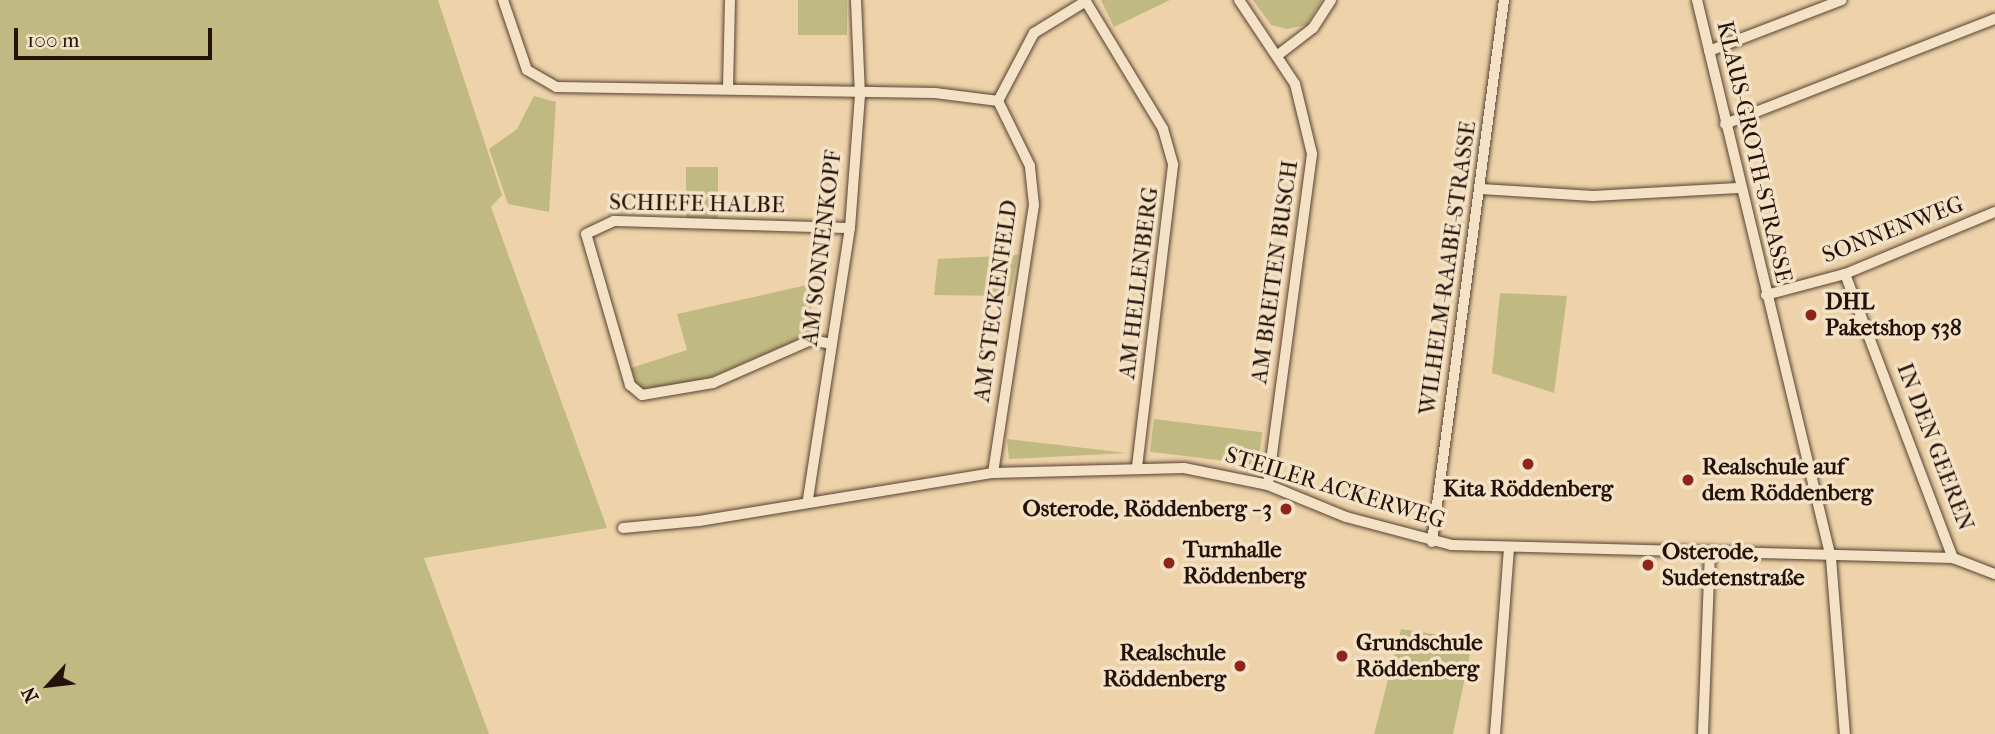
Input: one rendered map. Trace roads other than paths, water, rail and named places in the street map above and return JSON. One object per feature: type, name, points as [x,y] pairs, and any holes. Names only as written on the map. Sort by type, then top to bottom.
[{"type":"street","points":[[503,0],[523,62],[538,80],[555,87],[728,88],[860,96],[934,93],[998,101],[1034,33],[1086,1]]},
{"type":"street","points":[[728,88],[730,0]]},
{"type":"street","name":"AM SONNENKOPF","points":[[808,499],[850,228],[860,96],[856,0]]},
{"type":"street","name":"AM BREITEN BUSCH","points":[[1239,0],[1278,55],[1305,111],[1312,154],[1268,485]]},
{"type":"street","points":[[1278,55],[1313,28],[1331,0]]},
{"type":"street","name":"WILHELM-RAABE-STRASSE","points":[[1432,542],[1504,0]]},
{"type":"street","name":"KLAUS-GROTH-STRASSE","points":[[1697,0],[1738,188],[1831,558],[1845,734]]},
{"type":"street","points":[[1709,51],[1842,0]]},
{"type":"street","name":"AM HELLENBERG","points":[[1086,1],[1158,119],[1173,165],[1137,468]]},
{"type":"street","points":[[1725,124],[1995,19]]},
{"type":"street","name":"AM STECKENFELD","points":[[993,473],[1034,205],[1030,166],[998,101]]},
{"type":"street","points":[[1481,189],[1593,196],[1738,188]]},
{"type":"street","name":"SONNENWEG","points":[[1766,295],[1845,274],[1995,212]]},
{"type":"street","name":"SCHIEFE HALBE","points":[[832,344],[811,340],[713,383],[642,395],[630,385],[586,234],[614,220],[850,228]]},
{"type":"street","name":"IN DEN GEEREN","points":[[1845,274],[1954,558]]},
{"type":"street","name":"STEILER ACKERWEG","points":[[623,528],[699,522],[808,499],[993,473],[1184,468],[1268,485],[1346,517],[1432,542],[1509,548],[1710,551],[1831,558],[1954,558],[1995,574]]},
{"type":"street","points":[[1495,734],[1509,548]]},
{"type":"street","points":[[1703,734],[1710,551]]},
{"type":"place","name":"DHL Paketshop 538","points":[[1811,315]]},
{"type":"place","name":"Kita Röddenberg","points":[[1528,464]]},
{"type":"place","name":"Realschule auf dem Röddenberg","points":[[1688,480]]},
{"type":"place","name":"Osterode, Röddenberg - 3","points":[[1286,509]]},
{"type":"place","name":"Turnhalle Röddenberg","points":[[1169,563]]},
{"type":"place","name":"Osterode, Sudetenstraße","points":[[1648,565]]},
{"type":"place","name":"Grundschule Röddenberg","points":[[1342,656]]},
{"type":"place","name":"Realschule Röddenberg","points":[[1240,666]]}]
